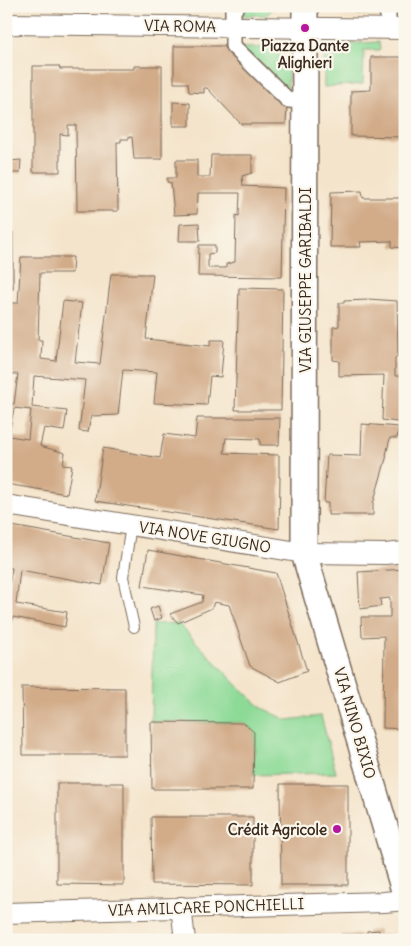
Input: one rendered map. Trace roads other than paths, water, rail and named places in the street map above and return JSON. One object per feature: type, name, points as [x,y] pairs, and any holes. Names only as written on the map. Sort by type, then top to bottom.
[{"type":"street","points":[[382,6],[388,12],[396,29]]},
{"type":"street","points":[[305,101],[288,100],[233,46],[234,14],[305,17],[396,29]]},
{"type":"street","name":"VIA ROMA","points":[[6,24],[234,14]]},
{"type":"street","name":"VIA GIUSEPPE GARIBALDI","points":[[304,554],[305,17]]},
{"type":"street","name":"VIA NOVE GIUGNO","points":[[6,505],[304,554],[385,554],[405,552]]},
{"type":"street","name":"VIA NINO BIXIO","points":[[304,554],[405,894]]},
{"type":"street","name":"VIA AMILCARE PONCHIELLI","points":[[6,913],[405,900]]},
{"type":"street","points":[[181,907],[185,940]]},
{"type":"lane","points":[[131,525],[123,577],[134,627]]},
{"type":"place","name":"Piazza Dante Alighieri","points":[[305,28]]},
{"type":"place","name":"Crédit Agricole","points":[[337,829]]}]
